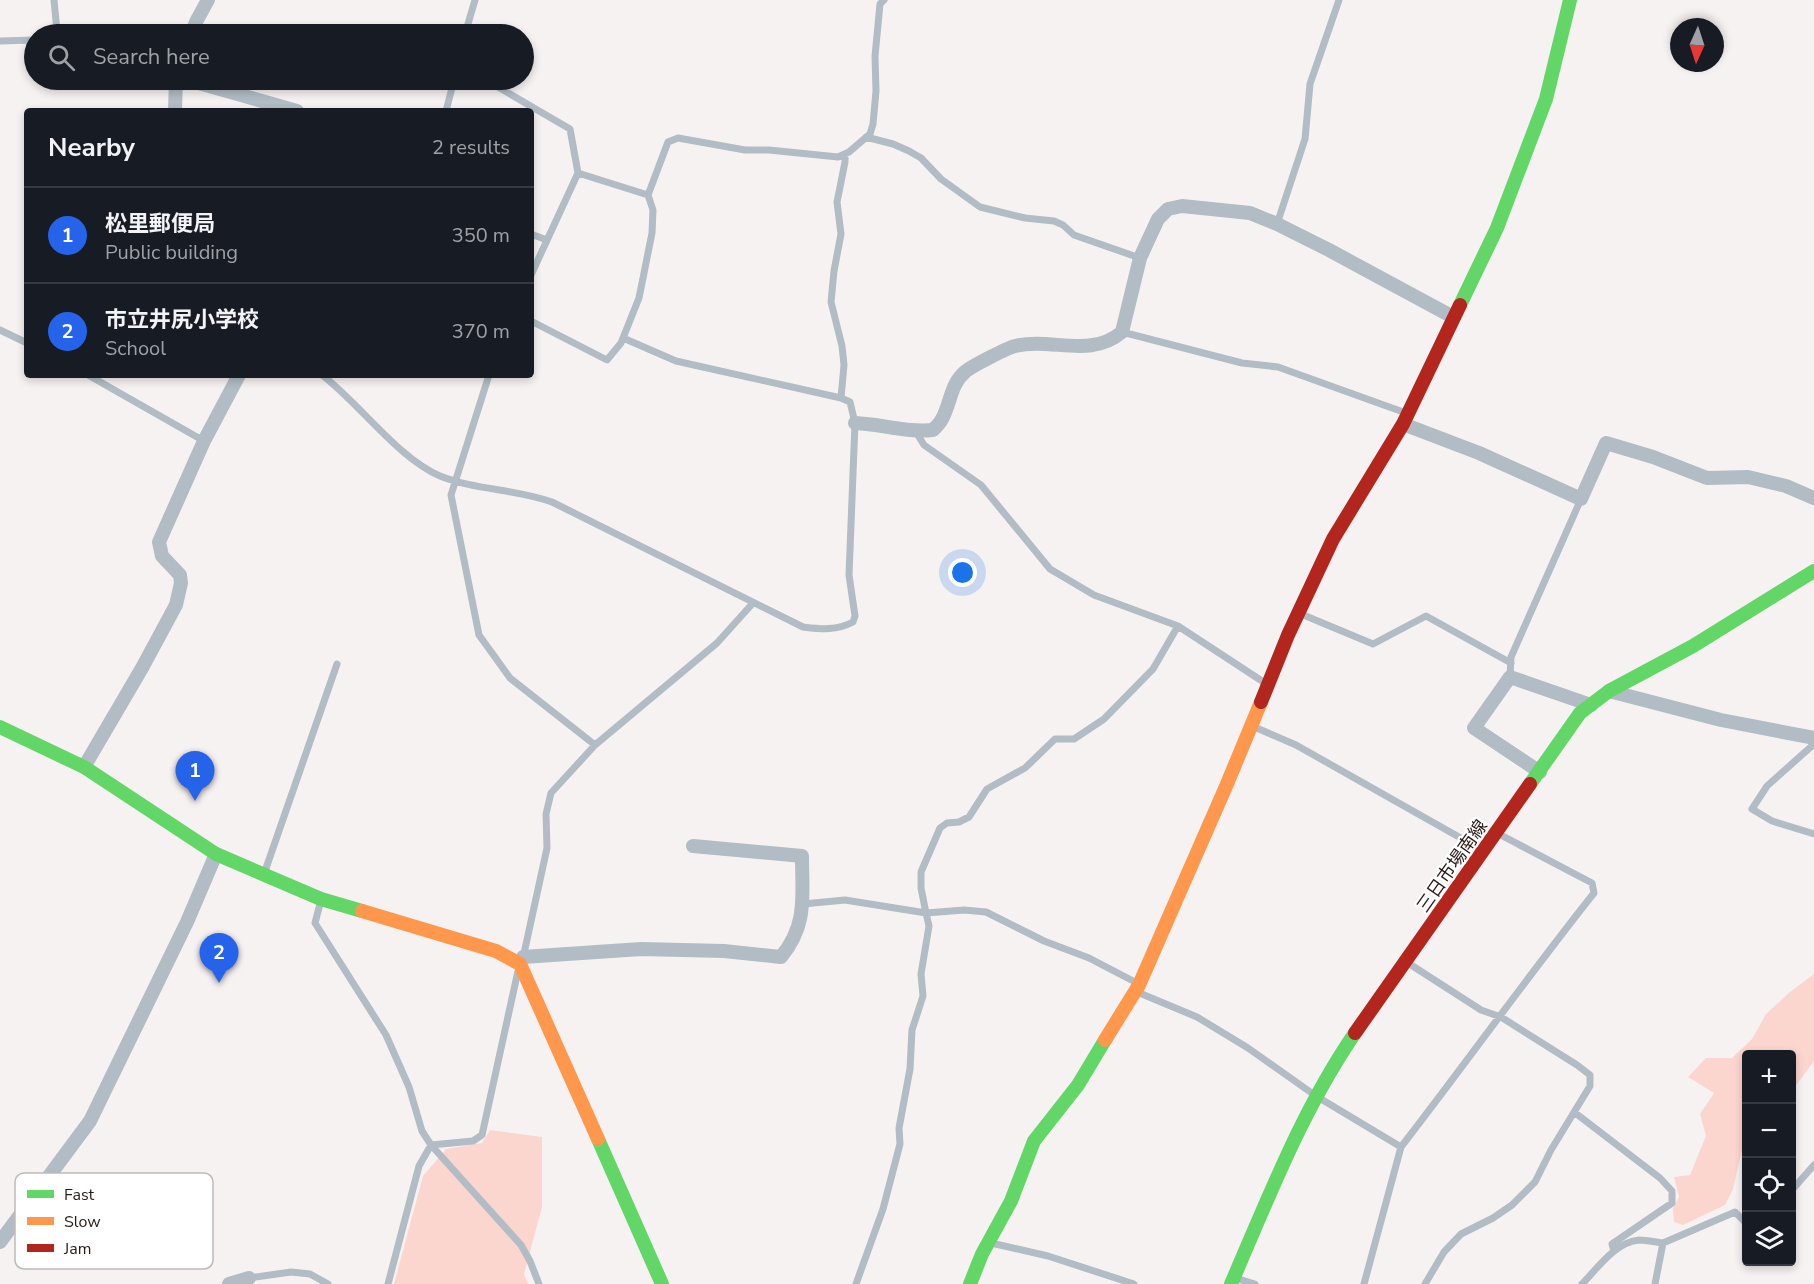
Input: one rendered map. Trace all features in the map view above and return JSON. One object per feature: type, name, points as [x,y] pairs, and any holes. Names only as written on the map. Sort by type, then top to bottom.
[{"type":"street","points":[[195,24],[208,0]]},
{"type":"street","points":[[970,1284],[988,1242],[1011,1201],[1034,1141],[1078,1085],[1137,988],[1223,794],[1267,683],[1333,538],[1406,419],[1497,228],[1546,99],[1570,0]]},
{"type":"street","points":[[175,108],[176,90]]},
{"type":"street","points":[[223,90],[286,108]]},
{"type":"street","points":[[855,423],[916,432],[933,430],[942,420],[954,385],[967,371],[1015,346],[1036,344],[1095,346],[1113,339],[1122,332],[1140,258],[1158,219],[1168,209],[1182,206],[1250,213],[1277,224],[1453,317]]},
{"type":"street","points":[[84,767],[176,605],[181,583],[180,575],[162,556],[159,542],[204,441],[237,378]]},
{"type":"street","points":[[1406,419],[1581,499],[1606,443],[1653,457],[1707,478],[1748,477],[1786,486],[1814,498]]},
{"type":"street","name":"三日市場南線","points":[[1232,1281],[1270,1193],[1316,1096],[1336,1061],[1580,713],[1609,691],[1693,646],[1814,571]]},
{"type":"street","points":[[1540,772],[1474,728],[1510,670],[1591,705]]},
{"type":"street","points":[[1609,691],[1720,720],[1814,738]]},
{"type":"street","points":[[0,727],[84,767],[216,854],[264,876],[321,899],[496,951],[521,961],[641,949],[724,951],[781,957],[793,942],[803,904],[801,856],[693,846]]},
{"type":"street","points":[[51,1173],[90,1121],[187,922],[216,854]]},
{"type":"street","points":[[521,961],[662,1284]]},
{"type":"street","points":[[0,1242],[15,1222]]},
{"type":"street","points":[[229,1284],[249,1278]]},
{"type":"lane","points":[[54,0],[55,24]]},
{"type":"lane","points":[[468,24],[475,0]]},
{"type":"lane","points":[[534,323],[607,360],[623,338],[639,298],[652,232],[653,210],[648,195],[668,142],[678,138],[745,150],[769,150],[837,157],[845,154],[870,134],[876,91],[874,56],[880,4],[884,0]]},
{"type":"lane","points":[[1277,224],[1305,139],[1310,84],[1339,0]]},
{"type":"lane","points":[[0,41],[24,40]]},
{"type":"lane","points":[[447,108],[451,90]]},
{"type":"lane","points":[[503,90],[570,129],[578,173],[534,268]]},
{"type":"lane","points":[[866,137],[892,144],[915,155],[941,179],[980,207],[1025,218],[1054,221],[1064,225],[1074,235],[1140,258]]},
{"type":"lane","points":[[842,398],[844,366],[842,346],[831,302],[841,234],[837,202],[845,154]]},
{"type":"lane","points":[[578,173],[648,195]]},
{"type":"lane","points":[[534,235],[547,240]]},
{"type":"lane","points":[[0,330],[24,342]]},
{"type":"lane","points":[[1122,332],[1242,363],[1278,367],[1406,419]]},
{"type":"lane","points":[[326,378],[408,456],[438,475],[552,502],[803,627],[826,630],[843,627],[853,622],[855,616],[849,575],[855,423],[850,402],[842,398],[676,361],[623,338]]},
{"type":"lane","points":[[93,378],[204,441]]},
{"type":"lane","points":[[488,378],[451,495],[479,636],[510,678],[595,745]]},
{"type":"lane","points":[[916,432],[924,445],[981,485],[1050,569],[1094,595],[1178,626],[1267,683]]},
{"type":"lane","points":[[1298,613],[1373,644],[1426,616],[1510,670],[1511,657],[1529,613],[1581,499]]},
{"type":"lane","points":[[431,1145],[473,1141],[482,1135],[547,848],[546,814],[551,793],[595,745],[717,643],[753,603]]},
{"type":"lane","points":[[856,1284],[883,1209],[900,1144],[899,1128],[910,1069],[912,1030],[923,996],[921,974],[929,926],[921,888],[921,872],[940,828],[947,823],[959,822],[969,817],[987,789],[1025,768],[1055,739],[1074,739],[1104,719],[1153,669],[1178,626]]},
{"type":"lane","points":[[264,876],[337,664]]},
{"type":"lane","points":[[1250,725],[1296,745],[1484,852]]},
{"type":"lane","points":[[1814,744],[1767,786],[1752,809],[1772,821],[1814,834]]},
{"type":"lane","points":[[1364,1284],[1401,1147],[1594,893],[1592,883],[1497,833]]},
{"type":"lane","points":[[321,899],[315,923],[386,1035],[409,1087],[422,1131],[431,1145],[521,1245],[539,1284]]},
{"type":"lane","points":[[803,904],[845,900],[926,913],[964,910],[986,912],[1044,940],[1089,958],[1137,988],[1197,1017],[1248,1048],[1316,1096],[1401,1147]]},
{"type":"lane","points":[[1405,962],[1481,1010],[1501,1017],[1590,1075],[1590,1086],[1535,1182],[1512,1205],[1493,1218],[1461,1234],[1444,1252],[1425,1284]]},
{"type":"lane","points":[[1574,1112],[1660,1178],[1672,1191],[1672,1203],[1612,1244],[1614,1251]]},
{"type":"lane","points":[[388,1284],[419,1166],[431,1145]]},
{"type":"lane","points":[[1796,1185],[1814,1165]]},
{"type":"lane","points":[[1582,1284],[1614,1251],[1627,1243],[1638,1240],[1663,1243],[1735,1212],[1742,1219]]},
{"type":"lane","points":[[988,1242],[1048,1256],[1134,1284]]},
{"type":"lane","points":[[1655,1284],[1663,1243]]},
{"type":"lane","points":[[249,1278],[291,1272],[310,1274],[328,1284]]},
{"type":"lane","points":[[1232,1281],[1255,1284]]},
{"type":"shaded area","points":[[1814,974],[1814,1061],[1796,1086],[1796,1050],[1742,1050],[1742,1150],[1733,1189],[1725,1205],[1683,1225],[1674,1222],[1673,1208],[1679,1197],[1674,1177],[1690,1175],[1706,1136],[1700,1114],[1714,1093],[1688,1077],[1706,1058],[1732,1058],[1752,1039],[1766,1014]]},
{"type":"shaded area","points":[[490,1130],[542,1137],[542,1207],[524,1274],[528,1284],[394,1284],[423,1176],[446,1149],[482,1143]]},
{"type":"traffic: fast","points":[[1460,305],[1497,228],[1546,99],[1570,0]]},
{"type":"traffic: fast","points":[[1530,784],[1580,713],[1609,691],[1693,646],[1814,571]]},
{"type":"traffic: fast","points":[[0,727],[84,767],[216,854],[321,899],[362,911]]},
{"type":"traffic: fast","points":[[1231,1284],[1302,1124],[1336,1062],[1355,1033]]},
{"type":"traffic: fast","points":[[970,1284],[982,1254],[1011,1201],[1034,1141],[1078,1085],[1105,1040]]},
{"type":"traffic: fast","points":[[598,1139],[662,1284]]},
{"type":"traffic: slow","points":[[1105,1040],[1139,985],[1261,702]]},
{"type":"traffic: slow","points":[[362,911],[496,951],[520,964],[598,1139]]},
{"type":"traffic: jam","points":[[1261,702],[1288,635],[1333,539],[1403,424],[1460,305]]},
{"type":"traffic: jam","points":[[1355,1033],[1530,784]]},
{"type":"place","name":"松里郵便局","points":[[195,801]]},
{"type":"place","name":"市立井尻小学校","points":[[219,983]]}]
